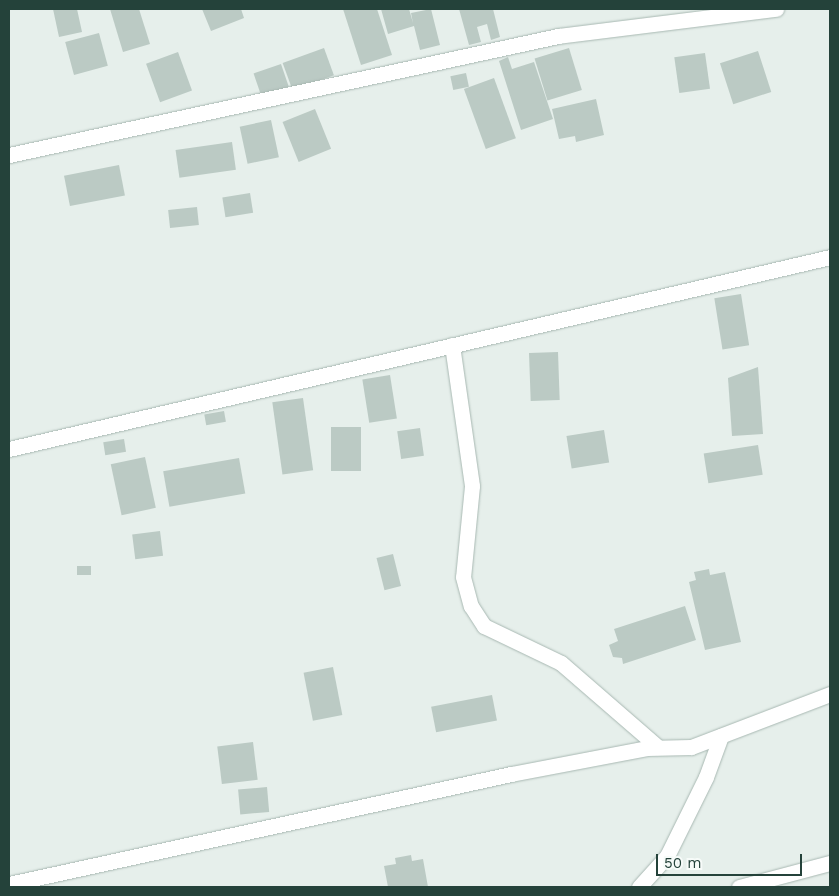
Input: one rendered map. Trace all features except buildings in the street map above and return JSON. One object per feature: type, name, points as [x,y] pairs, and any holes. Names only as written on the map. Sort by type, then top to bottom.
[{"type":"street","points":[[9,155],[558,36],[776,9]]},
{"type":"street","points":[[9,449],[830,257]]},
{"type":"street","points":[[452,345],[472,486],[462,577],[472,606],[484,626],[561,663],[658,747]]},
{"type":"street","points":[[9,884],[511,774],[658,747],[692,747],[830,694]]},
{"type":"street","points":[[639,887],[667,856],[706,776],[722,736]]},
{"type":"street","points":[[739,887],[830,863]]}]
